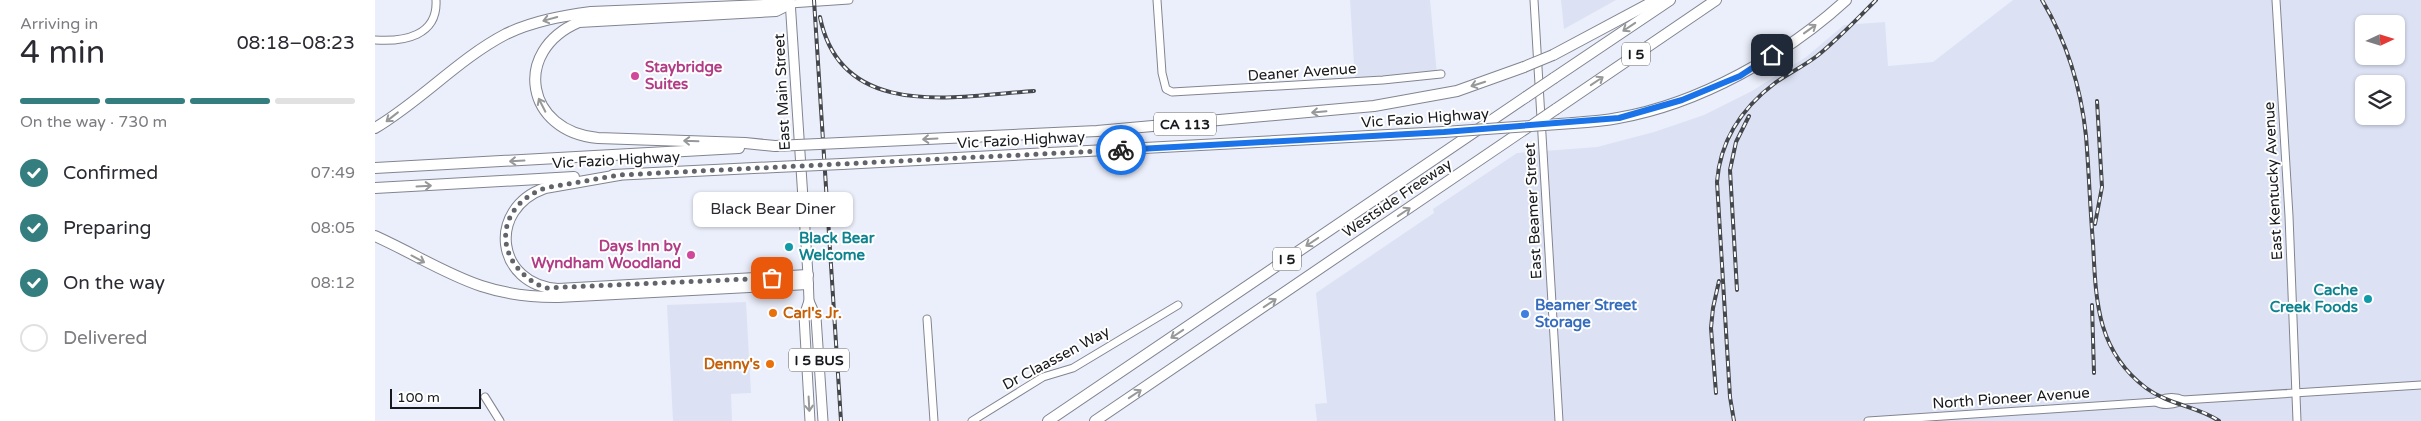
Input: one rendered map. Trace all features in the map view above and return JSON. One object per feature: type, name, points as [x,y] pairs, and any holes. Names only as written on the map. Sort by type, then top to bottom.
[{"type":"highway","name":"Vic Fazio Highway","points":[[375,168],[1129,129],[1374,106],[1457,91],[1524,67],[1553,55],[1656,0]]},
{"type":"highway","name":"Westside Freeway","points":[[1048,421],[1670,0]]},
{"type":"highway","name":"Westside Freeway","points":[[1095,421],[1717,0]]},
{"type":"highway","name":"Vic Fazio Highway","points":[[375,188],[1444,132],[1573,123],[1628,116],[1682,100],[1740,76],[1789,45],[1846,0]]},
{"type":"highway","points":[[375,128],[483,47],[530,24],[591,12],[790,2]]},
{"type":"highway","points":[[775,146],[745,143],[598,138],[573,134],[555,122],[544,109],[535,84],[536,68],[546,44],[566,27],[579,22],[776,10],[790,2]]},
{"type":"highway","points":[[619,175],[545,188],[534,192],[520,202],[511,214],[505,241],[509,257],[518,271],[529,282],[545,288],[558,289],[808,279]]},
{"type":"highway","points":[[375,236],[463,280],[494,291],[521,296],[558,297],[808,279]]},
{"type":"main road","name":"East Main Street","points":[[790,2],[809,301],[816,317],[823,421]]},
{"type":"main road","name":"East Main Street","points":[[809,301],[804,316],[810,421]]},
{"type":"main road","points":[[806,344],[814,351],[815,366],[821,381]]},
{"type":"street","points":[[375,40],[396,40],[422,32],[430,26],[435,18],[436,0]]},
{"type":"street","points":[[790,2],[849,0]]},
{"type":"street","name":"Deaner Avenue","points":[[1157,0],[1161,73],[1166,89],[1172,92],[1383,80],[1441,74]]},
{"type":"street","name":"East Beamer Street","points":[[1534,0],[1559,421]]},
{"type":"street","name":"East Kentucky Avenue","points":[[2276,0],[2289,216],[2297,421]]},
{"type":"street","name":"Dr Claassen Way","points":[[972,421],[1043,377],[1073,368],[1178,305]]},
{"type":"street","points":[[927,319],[934,421]]},
{"type":"street","name":"North Pioneer Avenue","points":[[1868,421],[2155,402],[2161,405],[2178,404],[2183,400],[2421,385]]},
{"type":"street","points":[[485,397],[500,421]]},
{"type":"shaded area","points":[[1350,0],[1430,0],[1437,74],[1355,80]]},
{"type":"shaded area","points":[[1561,0],[1616,0],[1564,29]]},
{"type":"shaded area","points":[[2013,0],[2421,0],[2421,421],[1317,421],[1315,404],[1327,403],[1316,293],[1434,213],[1433,209],[1517,153],[1597,147],[1654,132],[1704,115],[1752,91],[1806,57],[1844,25],[1885,22],[1888,66],[1933,62]]},
{"type":"shaded area","points":[[746,302],[751,393],[731,394],[732,421],[673,421],[667,305]]},
{"type":"railway","points":[[814,0],[841,421]]},
{"type":"railway","points":[[1734,421],[1730,397],[1717,182],[1723,152],[1735,126],[1752,103],[1775,83],[1817,56],[1876,0]]},
{"type":"railway","points":[[2042,0],[2066,49],[2081,100],[2086,136],[2098,304],[2108,340],[2117,357],[2129,373],[2146,388],[2155,394],[2202,412],[2219,421]]},
{"type":"railway","points":[[820,17],[832,51],[852,74],[877,88],[906,95],[938,97],[1034,91]]},
{"type":"railway","points":[[2095,224],[2102,187],[2097,101]]},
{"type":"railway","points":[[1737,290],[1730,170],[1736,142],[1749,116]]},
{"type":"railway","points":[[1716,393],[1711,328],[1719,281]]},
{"type":"railway","points":[[2092,305],[2094,373]]},
{"type":"way so far","points":[[772,278],[558,289],[545,288],[529,282],[518,271],[509,257],[505,241],[507,226],[511,214],[520,202],[534,192],[545,188],[619,175],[1121,150]]},
{"type":"place","name":"Staybridge Suites","points":[[635,76]]},
{"type":"place","name":"Black Bear Welcome","points":[[789,247]]},
{"type":"place","name":"Days Inn by Wyndham Woodland","points":[[691,255]]},
{"type":"place","name":"Black Bear Diner","points":[[772,278]]},
{"type":"place","name":"Cache Creek Foods","points":[[2368,299]]},
{"type":"place","name":"Carl's Jr.","points":[[773,313]]},
{"type":"place","name":"Beamer Street Storage","points":[[1525,314]]},
{"type":"place","name":"Denny's","points":[[770,364]]},
{"type":"route","points":[[1121,150],[1444,132],[1619,118],[1682,100],[1740,76],[1772,55]]}]
